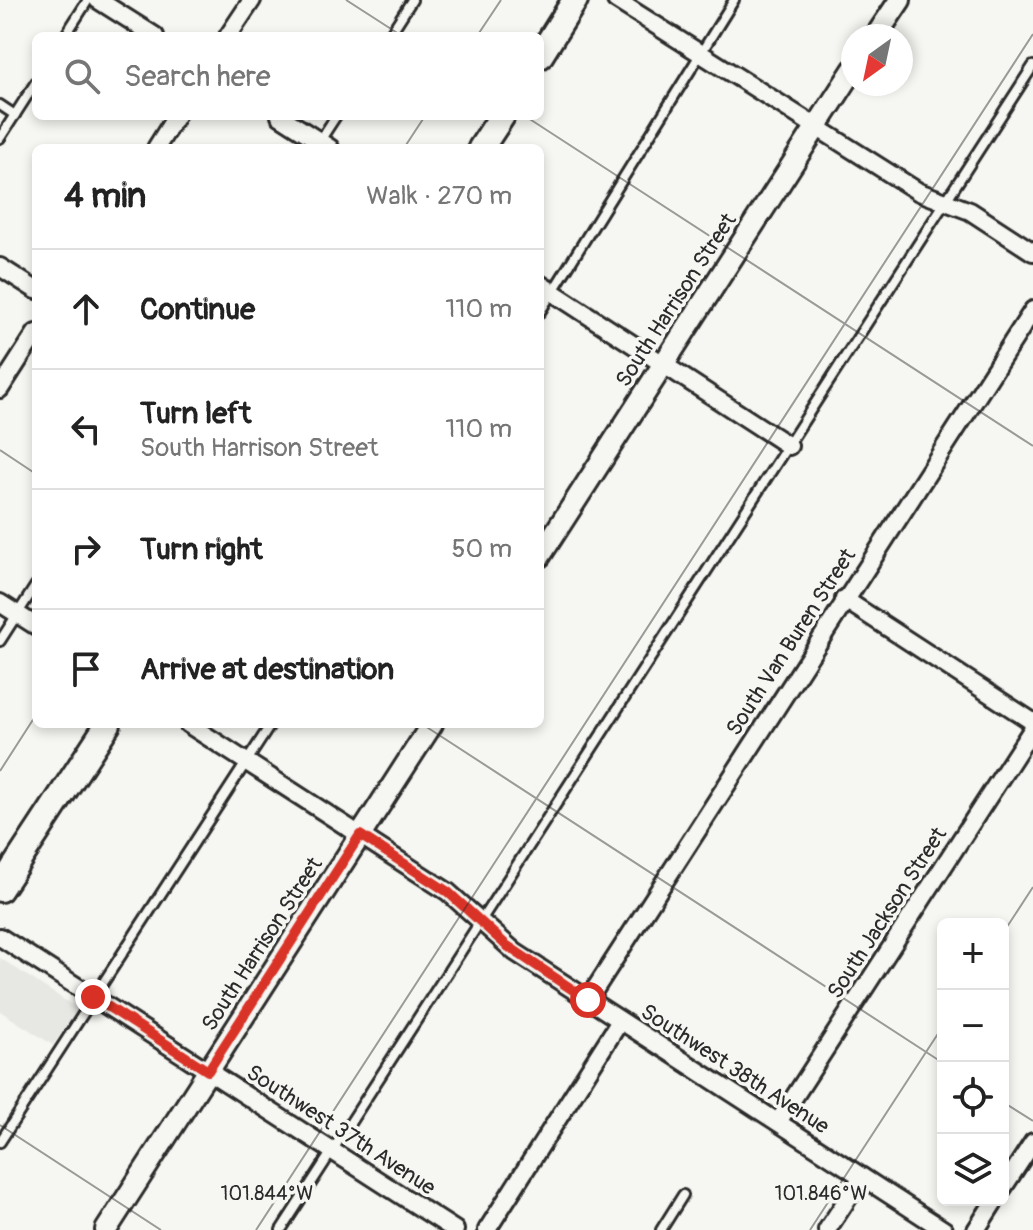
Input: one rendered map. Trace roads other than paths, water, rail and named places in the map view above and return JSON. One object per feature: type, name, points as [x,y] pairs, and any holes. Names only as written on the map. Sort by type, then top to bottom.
[{"type":"main road","points":[[544,50],[575,0]]},
{"type":"main road","points":[[484,144],[499,120]]},
{"type":"main road","points":[[0,889],[105,728]]},
{"type":"street","points":[[98,0],[149,32]]},
{"type":"street","points":[[231,32],[252,0]]},
{"type":"street","points":[[616,0],[919,192],[970,211],[1033,252]]},
{"type":"street","points":[[884,24],[900,0]]},
{"type":"street","name":"South Harrison Street","points":[[544,550],[841,88]]},
{"type":"street","points":[[158,144],[174,120]]},
{"type":"street","points":[[286,120],[319,144]]},
{"type":"street","points":[[0,267],[32,287]]},
{"type":"street","points":[[546,288],[789,446]]},
{"type":"street","name":"South Van Buren Street","points":[[588,1000],[1033,310]]},
{"type":"street","points":[[0,389],[32,339]]},
{"type":"street","points":[[844,599],[1033,725]]},
{"type":"street","points":[[0,603],[32,623]]},
{"type":"street","name":"South Jackson Street","points":[[778,1122],[1033,725]]},
{"type":"street","name":"Southwest 38th Avenue","points":[[194,728],[448,892],[506,945],[588,1000],[944,1230]]},
{"type":"street","name":"South Harrison Street","points":[[106,1230],[429,728]]},
{"type":"street","name":"Southwest 37th Avenue","points":[[0,937],[455,1230]]},
{"type":"street","points":[[487,1230],[620,1021]]},
{"type":"street","points":[[1009,1179],[1033,1142]]},
{"type":"street","points":[[827,1230],[862,1177]]},
{"type":"street","points":[[976,1230],[991,1206]]},
{"type":"lane","points":[[68,32],[88,0]]},
{"type":"lane","points":[[392,32],[412,0]]},
{"type":"lane","points":[[546,288],[734,0]]},
{"type":"lane","points":[[281,1230],[1033,66]]},
{"type":"lane","points":[[0,138],[32,88]]},
{"type":"lane","points":[[0,105],[15,115]]},
{"type":"lane","points":[[323,144],[334,120]]},
{"type":"lane","points":[[0,641],[32,591]]},
{"type":"lane","points":[[0,1142],[268,728]]},
{"type":"lane","points":[[661,1230],[683,1195]]}]
